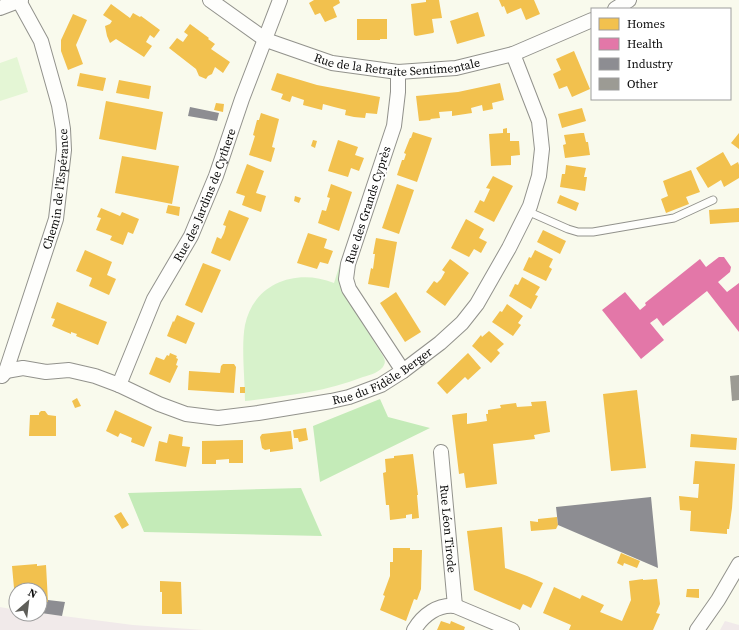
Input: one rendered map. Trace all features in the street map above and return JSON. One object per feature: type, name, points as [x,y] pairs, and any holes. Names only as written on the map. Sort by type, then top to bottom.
[{"type":"street","points":[[0,8],[20,0]]},
{"type":"street","name":"Chemin de l'Espérance","points":[[3,374],[56,219],[62,178],[64,150],[63,129],[59,105],[41,41],[20,0]]},
{"type":"street","name":"Rue de la Retraite Sentimentale","points":[[210,0],[266,40],[332,63],[398,72],[456,68],[513,54],[591,20]]},
{"type":"street","name":"Rue des Jardins de Cythere","points":[[119,385],[154,299],[192,236],[216,176],[242,99],[266,40],[280,0]]},
{"type":"street","points":[[617,8],[629,0]]},
{"type":"street","name":"Rue du Fidèle Berger","points":[[3,374],[23,368],[46,372],[69,370],[96,376],[186,414],[218,418],[331,401],[349,397],[381,385],[403,371],[440,343],[462,323],[477,304],[509,248],[527,211],[539,176],[542,149],[539,121],[513,54]]},
{"type":"street","name":"Rue des Grands Cyprès","points":[[398,72],[398,92],[394,126],[348,264],[346,279],[349,289],[403,371]]},
{"type":"street","name":"Rue Léon Tirode","points":[[441,452],[455,606]]},
{"type":"street","points":[[697,630],[718,600],[739,564]]},
{"type":"street","points":[[414,630],[423,617],[429,612],[447,605],[455,606],[512,630]]},
{"type":"lane","points":[[527,211],[568,229],[578,232],[593,232],[674,218],[713,200]]},
{"type":"shaded area","points":[[0,607],[8,608],[8,622],[48,622],[48,614],[133,625],[204,630],[0,630]]},
{"type":"shaded area","points":[[725,621],[739,625],[739,630],[720,630]]},
{"type":"green space","points":[[17,57],[28,92],[0,101],[0,63]]},
{"type":"green space","points":[[341,261],[340,279],[344,294],[383,356],[385,362],[383,367],[372,374],[320,390],[245,401],[243,352],[244,333],[250,311],[257,299],[267,289],[292,279],[305,277],[334,283]]},
{"type":"green space","points":[[380,399],[388,417],[430,428],[320,482],[313,426]]},
{"type":"green space","points":[[301,488],[322,536],[144,532],[128,493]]},
{"type":"building: Homes","points":[[314,0],[339,0],[340,3],[333,7],[337,17],[325,22],[320,13],[315,15],[309,3]]},
{"type":"building: Homes","points":[[426,0],[439,0],[442,18],[432,19],[433,33],[416,36],[414,35],[411,4],[426,2]]},
{"type":"building: Homes","points":[[499,0],[534,0],[540,14],[526,20],[521,8],[507,14],[504,6],[502,7]]},
{"type":"building: Homes","points":[[111,4],[130,18],[133,13],[140,17],[141,16],[160,30],[154,38],[150,35],[146,42],[152,46],[144,57],[116,39],[110,43],[105,26],[110,24],[112,21],[103,15]]},
{"type":"building: Homes","points":[[478,12],[485,36],[457,44],[450,21]]},
{"type":"building: Homes","points":[[73,14],[87,20],[76,45],[83,64],[68,70],[61,51],[61,40]]},
{"type":"building: Homes","points":[[357,19],[387,19],[387,39],[357,40]]},
{"type":"building: Homes","points":[[190,24],[215,44],[211,49],[230,62],[223,73],[215,67],[212,74],[206,79],[199,76],[196,69],[169,48],[177,38],[183,42],[188,35],[184,32]]},
{"type":"building: Homes","points":[[574,51],[590,89],[572,97],[567,86],[559,89],[553,74],[561,70],[556,59]]},
{"type":"building: Homes","points":[[80,73],[106,78],[103,91],[77,86]]},
{"type":"building: Homes","points":[[277,73],[317,85],[380,97],[377,114],[366,113],[365,118],[354,117],[345,115],[346,110],[323,104],[322,110],[303,105],[304,100],[292,96],[290,102],[281,99],[283,94],[271,90]]},
{"type":"building: Homes","points":[[119,80],[151,86],[149,99],[116,93]]},
{"type":"building: Homes","points":[[500,83],[504,100],[492,103],[493,109],[483,111],[482,105],[471,108],[472,113],[452,116],[452,111],[439,112],[440,118],[419,121],[416,96],[458,92]]},
{"type":"building: Homes","points":[[106,101],[163,112],[156,150],[99,139]]},
{"type":"building: Homes","points":[[216,103],[224,104],[223,112],[214,110]]},
{"type":"building: Homes","points":[[582,108],[586,121],[562,128],[558,114]]},
{"type":"building: Homes","points":[[261,113],[279,119],[272,147],[275,148],[271,162],[249,155],[255,136],[253,135],[257,120],[259,120]]},
{"type":"building: Homes","points":[[507,128],[507,133],[510,133],[510,141],[519,141],[520,155],[511,156],[511,165],[491,166],[489,134],[503,133],[503,129]]},
{"type":"building: Homes","points":[[413,132],[432,138],[417,182],[397,175],[402,160],[404,160],[406,154],[404,153]]},
{"type":"building: Homes","points":[[584,133],[586,142],[588,142],[590,155],[565,158],[563,145],[566,144],[564,135]]},
{"type":"building: Homes","points":[[739,133],[739,149],[731,143]]},
{"type":"building: Homes","points":[[313,140],[317,141],[315,148],[311,146]]},
{"type":"building: Homes","points":[[338,140],[358,147],[355,155],[364,158],[359,171],[351,168],[348,177],[328,171]]},
{"type":"building: Homes","points":[[723,152],[731,166],[738,162],[739,178],[724,187],[721,180],[708,188],[696,168]]},
{"type":"building: Homes","points":[[122,156],[179,166],[172,204],[115,193]]},
{"type":"building: Homes","points":[[247,164],[264,171],[256,193],[266,196],[261,212],[242,205],[245,196],[236,193]]},
{"type":"building: Homes","points":[[566,165],[586,168],[584,177],[587,177],[585,191],[560,187],[562,174],[565,174]]},
{"type":"building: Homes","points":[[691,170],[700,192],[686,197],[689,204],[666,213],[661,199],[668,196],[663,181]]},
{"type":"building: Homes","points":[[493,176],[513,186],[494,222],[474,212],[480,200],[484,202],[490,189],[486,188]]},
{"type":"building: Homes","points":[[331,184],[352,192],[339,231],[318,223],[322,210],[326,211],[330,198],[327,197]]},
{"type":"building: Homes","points":[[397,184],[414,190],[399,234],[382,228]]},
{"type":"building: Homes","points":[[560,195],[579,203],[576,211],[557,203]]},
{"type":"building: Homes","points":[[295,196],[301,198],[299,203],[294,201]]},
{"type":"building: Homes","points":[[168,205],[180,207],[179,216],[166,213]]},
{"type":"building: Homes","points":[[101,208],[120,216],[122,212],[139,219],[133,234],[128,232],[123,245],[110,240],[112,236],[96,230],[101,218],[97,217]]},
{"type":"building: Homes","points":[[739,208],[739,222],[710,224],[709,210]]},
{"type":"building: Homes","points":[[229,210],[249,218],[230,261],[211,253],[217,237],[221,239],[224,233],[226,226],[223,225]]},
{"type":"building: Homes","points":[[466,219],[484,229],[479,238],[487,242],[481,253],[474,249],[469,257],[451,248]]},
{"type":"building: Homes","points":[[543,230],[566,241],[560,254],[537,242]]},
{"type":"building: Homes","points":[[308,233],[327,239],[324,248],[333,251],[328,264],[320,262],[317,269],[297,263]]},
{"type":"building: Homes","points":[[376,238],[397,242],[389,288],[368,284],[371,268],[373,269],[375,254],[373,254]]},
{"type":"building: Homes","points":[[85,250],[112,262],[107,275],[116,279],[109,295],[89,286],[92,278],[76,271]]},
{"type":"building: Homes","points":[[535,250],[553,259],[549,267],[552,269],[546,281],[523,270],[529,257],[531,258]]},
{"type":"building: Homes","points":[[450,259],[469,273],[445,306],[426,292],[434,281],[437,283],[441,279],[445,272],[442,270]]},
{"type":"building: Homes","points":[[203,263],[221,270],[202,313],[185,305]]},
{"type":"building: Homes","points":[[522,277],[540,287],[535,295],[538,296],[531,309],[509,296],[515,284],[518,285]]},
{"type":"building: Homes","points":[[396,292],[421,332],[405,342],[380,303]]},
{"type":"building: Homes","points":[[57,302],[107,322],[98,345],[76,336],[77,334],[71,332],[71,334],[52,326],[55,319],[51,318]]},
{"type":"building: Homes","points":[[507,304],[523,316],[518,323],[521,325],[513,336],[492,322],[500,311],[502,312]]},
{"type":"building: Homes","points":[[177,315],[195,323],[186,344],[167,336]]},
{"type":"building: Homes","points":[[489,331],[504,344],[497,350],[500,353],[491,363],[472,346],[481,335],[482,337]]},
{"type":"building: Homes","points":[[170,353],[177,356],[176,358],[178,359],[176,365],[178,366],[170,383],[149,374],[156,357],[164,360]]},
{"type":"building: Homes","points":[[468,353],[481,368],[468,380],[465,377],[447,394],[437,383]]},
{"type":"building: Homes","points":[[223,364],[234,364],[236,367],[234,393],[188,390],[189,371],[220,373],[221,366]]},
{"type":"building: Homes","points":[[240,387],[245,387],[245,393],[240,393]]},
{"type":"building: Homes","points":[[637,390],[646,468],[611,471],[603,394]]},
{"type":"building: Homes","points":[[77,398],[81,406],[75,408],[72,401]]},
{"type":"building: Homes","points":[[546,401],[550,432],[534,435],[535,439],[493,444],[497,484],[466,488],[464,473],[459,474],[452,415],[467,413],[467,424],[487,421],[486,414],[488,414],[488,410],[501,408],[500,405],[516,403],[517,407],[532,406],[531,402]]},
{"type":"building: Homes","points":[[115,410],[152,427],[144,447],[131,442],[132,438],[125,435],[120,433],[118,437],[106,431]]},
{"type":"building: Homes","points":[[41,411],[45,411],[48,415],[56,416],[56,436],[29,436],[30,415],[39,415]]},
{"type":"building: Homes","points":[[306,428],[308,440],[299,442],[298,438],[294,438],[293,430]]},
{"type":"building: Homes","points":[[291,431],[293,449],[270,452],[270,449],[265,450],[262,448],[260,437],[262,434]]},
{"type":"building: Homes","points":[[169,434],[183,437],[182,446],[190,447],[186,467],[155,461],[159,441],[167,443]]},
{"type":"building: Homes","points":[[691,434],[737,438],[736,450],[690,447]]},
{"type":"building: Homes","points":[[243,440],[243,463],[229,463],[229,459],[216,460],[216,464],[202,464],[202,441]]},
{"type":"building: Homes","points":[[413,454],[419,518],[412,519],[412,514],[406,515],[406,518],[390,520],[389,505],[386,505],[383,473],[386,472],[385,459],[394,458],[394,456]]},
{"type":"building: Homes","points":[[695,461],[735,464],[732,508],[727,534],[690,531],[691,511],[680,510],[679,496],[698,498],[699,484],[693,484]]},
{"type":"building: Homes","points":[[121,512],[129,525],[122,529],[114,516]]},
{"type":"building: Homes","points":[[557,517],[558,525],[556,529],[531,531],[530,521],[538,522],[538,519]]},
{"type":"building: Homes","points":[[502,527],[505,568],[543,583],[531,608],[523,604],[520,610],[474,590],[467,531]]},
{"type":"building: Homes","points":[[393,548],[422,550],[421,589],[417,600],[414,599],[406,621],[380,610],[385,596],[383,595],[390,576],[390,562],[393,562]]},
{"type":"building: Homes","points":[[621,553],[640,561],[637,568],[624,563],[623,566],[617,563]]},
{"type":"building: Homes","points":[[37,564],[37,566],[46,565],[47,582],[13,582],[12,566]]},
{"type":"building: Homes","points":[[657,579],[660,604],[656,613],[660,614],[653,630],[569,630],[571,625],[543,613],[554,587],[580,599],[582,595],[604,605],[600,612],[622,621],[631,600],[629,581]]},
{"type":"building: Homes","points":[[160,581],[181,582],[182,614],[162,614],[162,592],[160,592]]},
{"type":"building: Homes","points":[[687,589],[699,589],[699,598],[686,597]]},
{"type":"building: Homes","points":[[441,621],[450,624],[451,621],[465,627],[464,630],[437,630]]},
{"type":"building: Health","points":[[719,257],[724,257],[731,267],[730,272],[718,282],[727,292],[739,283],[739,332],[707,291],[663,326],[657,318],[650,323],[664,340],[641,359],[602,310],[625,292],[640,310],[646,305],[645,303],[700,259],[706,267]]},
{"type":"building: Industry","points":[[190,107],[219,113],[217,121],[188,116]]},
{"type":"building: Industry","points":[[651,497],[658,568],[558,525],[556,507]]},
{"type":"building: Industry","points":[[48,600],[65,602],[62,616],[48,614]]},
{"type":"building: Other","points":[[739,375],[739,400],[732,401],[730,376]]}]
